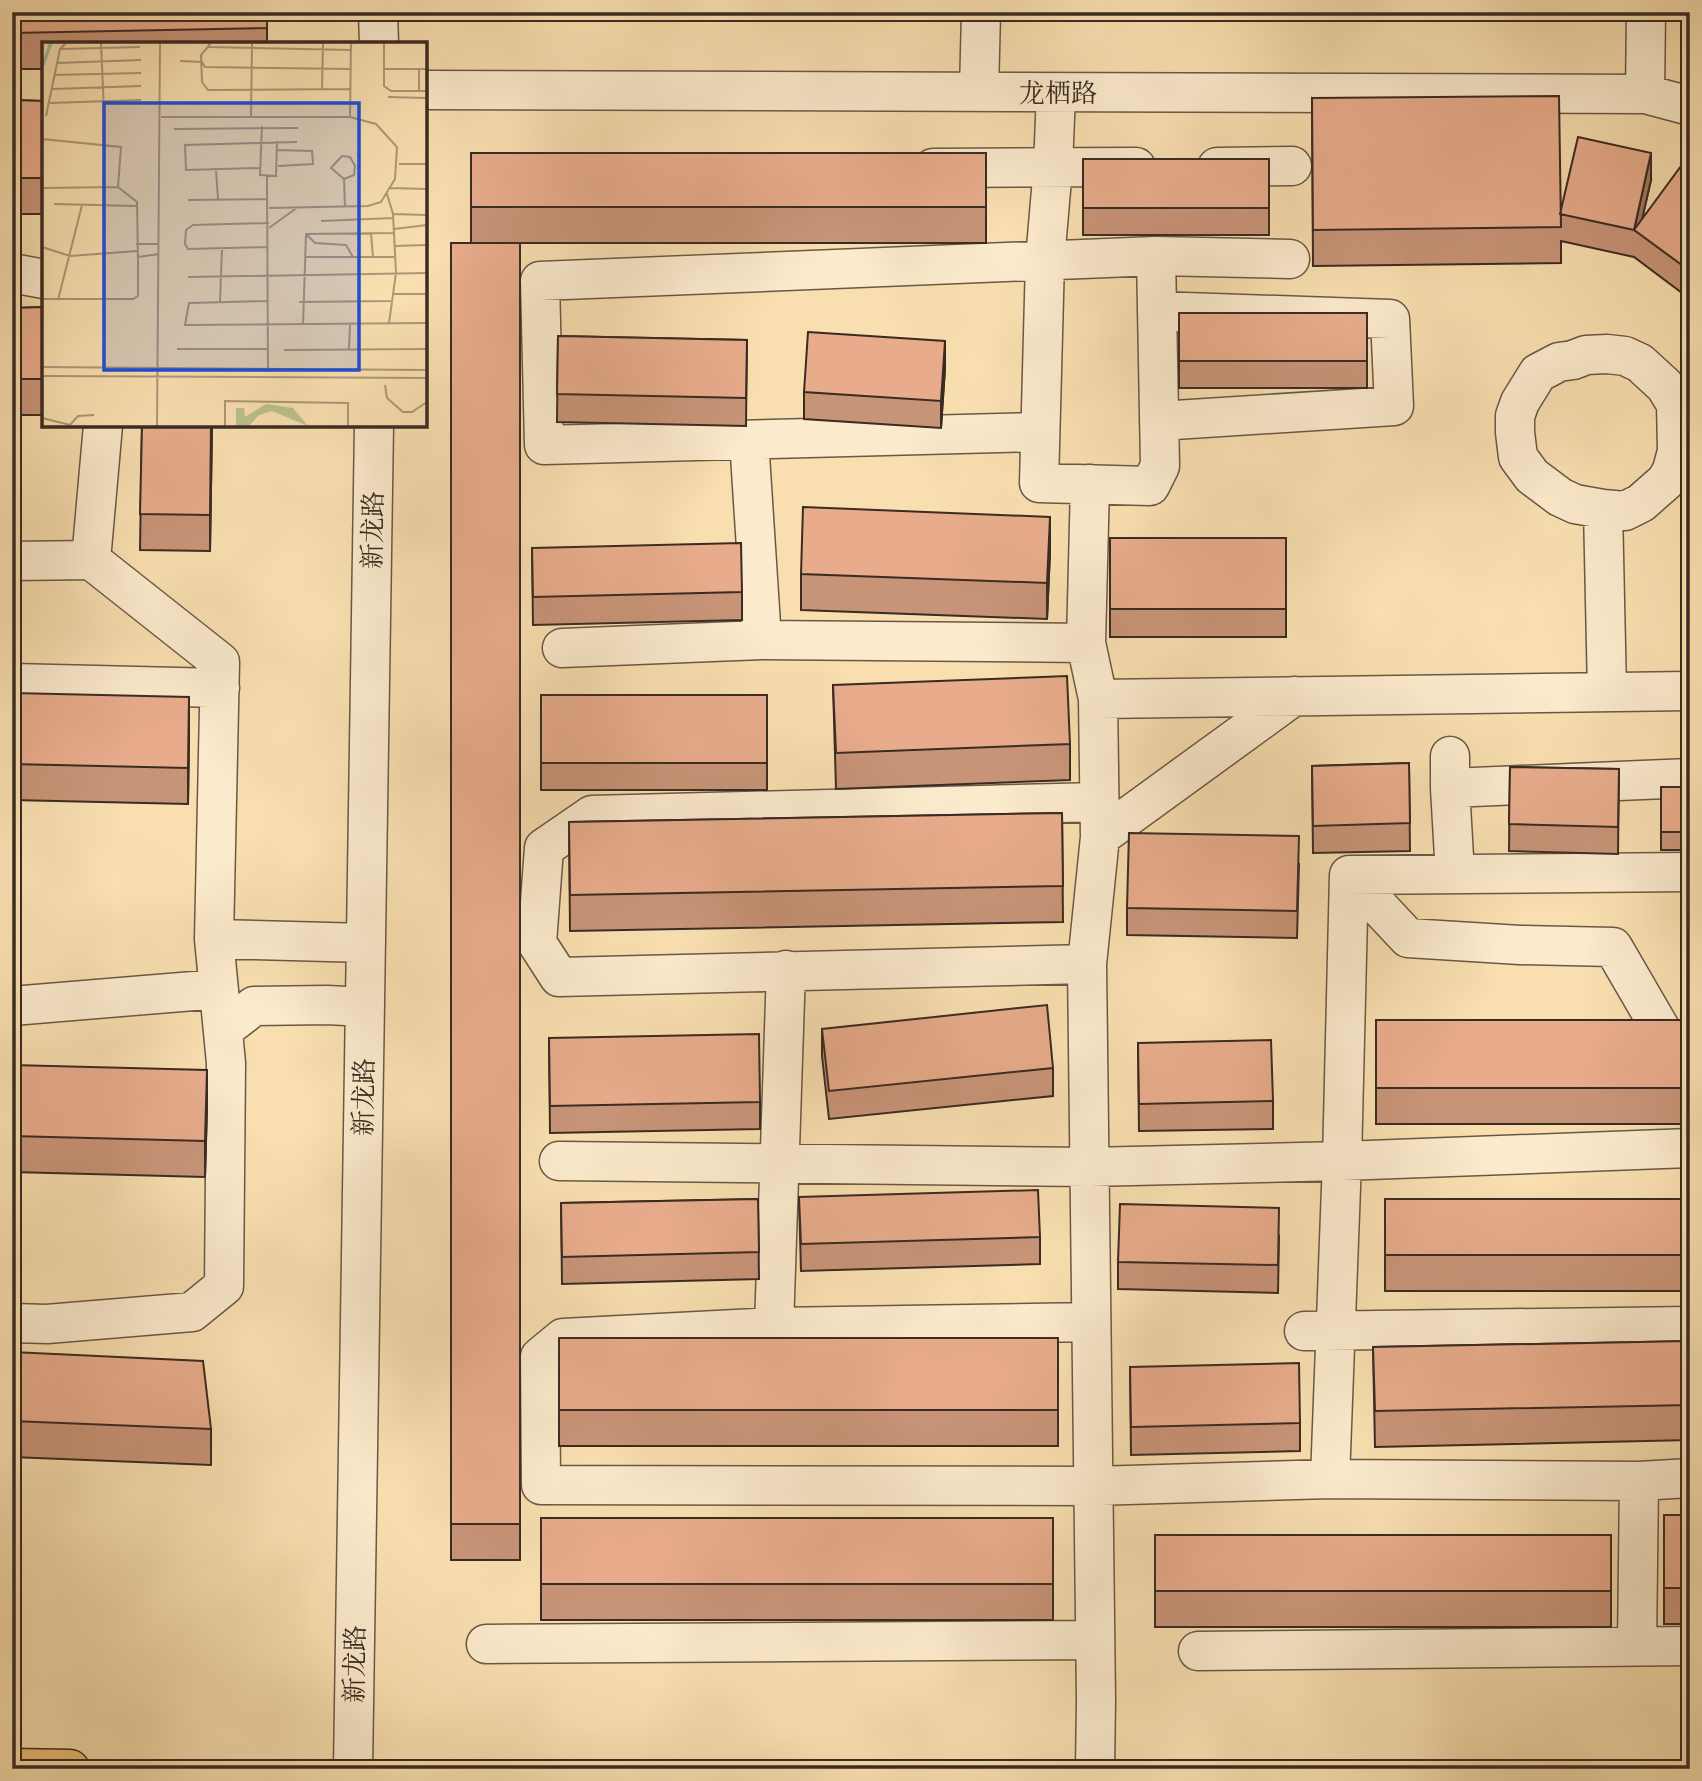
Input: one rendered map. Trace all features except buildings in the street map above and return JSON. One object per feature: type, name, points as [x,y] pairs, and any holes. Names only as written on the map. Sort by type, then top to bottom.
[{"type":"main road","points":[[12,1768],[70,1769]]},
{"type":"street","points":[[378,12],[379,42]]},
{"type":"street","points":[[979,92],[981,12]]},
{"type":"street","points":[[1645,94],[1646,12]]},
{"type":"street","name":"龙栖路","points":[[427,90],[1645,94],[1690,106]]},
{"type":"street","points":[[1056,93],[1045,260],[1039,483],[1150,486],[1160,466],[1156,257]]},
{"type":"street","points":[[900,168],[1292,166]]},
{"type":"street","points":[[1040,432],[544,445],[540,281],[1045,260],[1156,257],[1290,259]]},
{"type":"street","points":[[12,273],[42,279]]},
{"type":"street","points":[[1157,311],[1391,319],[1394,407],[1159,421]]},
{"type":"street","points":[[1607,354],[1625,356],[1640,363],[1665,386],[1676,404],[1677,451],[1666,481],[1641,503],[1625,511],[1603,509],[1576,504],[1560,497],[1532,476],[1518,457],[1516,416],[1520,402],[1538,373],[1559,362],[1586,355],[1607,354]]},
{"type":"street","points":[[90,560],[103,427]]},
{"type":"street","name":"新龙路","points":[[353,1769],[374,427]]},
{"type":"street","points":[[749,440],[762,640]]},
{"type":"street","points":[[1090,484],[1086,643],[1098,699],[1099,820],[1087,964],[1095,1769]]},
{"type":"street","points":[[1603,509],[1607,692]]},
{"type":"street","points":[[12,561],[90,560],[220,662],[214,939],[226,1063],[224,1286],[192,1312],[47,1324],[12,1323]]},
{"type":"street","points":[[562,648],[762,640],[1086,643]]},
{"type":"street","points":[[12,683],[220,688]]},
{"type":"street","points":[[1098,699],[1690,691]]},
{"type":"street","points":[[1087,964],[559,977],[537,943],[544,848],[592,815],[1099,820],[1294,696]]},
{"type":"street","points":[[1455,874],[1450,772],[1690,778]]},
{"type":"street","points":[[1349,875],[1690,872]]},
{"type":"street","points":[[1349,875],[1408,937],[1520,946],[1613,947],[1675,1028]]},
{"type":"street","points":[[1331,1479],[1320,1331],[1359,1031],[1349,875]]},
{"type":"street","points":[[214,939],[366,943]]},
{"type":"street","points":[[774,1327],[786,970]]},
{"type":"street","points":[[12,1006],[218,989]]},
{"type":"street","points":[[223,1030],[254,1006],[365,1007]]},
{"type":"street","points":[[1619,1028],[1675,1028]]},
{"type":"street","points":[[559,1161],[1089,1167],[1690,1148]]},
{"type":"street","points":[[1091,1322],[774,1327],[563,1339],[540,1357],[541,1485],[1093,1486],[1331,1479],[1690,1478]]},
{"type":"street","points":[[1320,1331],[1690,1326]]},
{"type":"street","points":[[1637,1646],[1639,1480]]},
{"type":"street","points":[[486,1644],[1095,1640]]},
{"type":"street","points":[[1198,1651],[1690,1646]]}]
